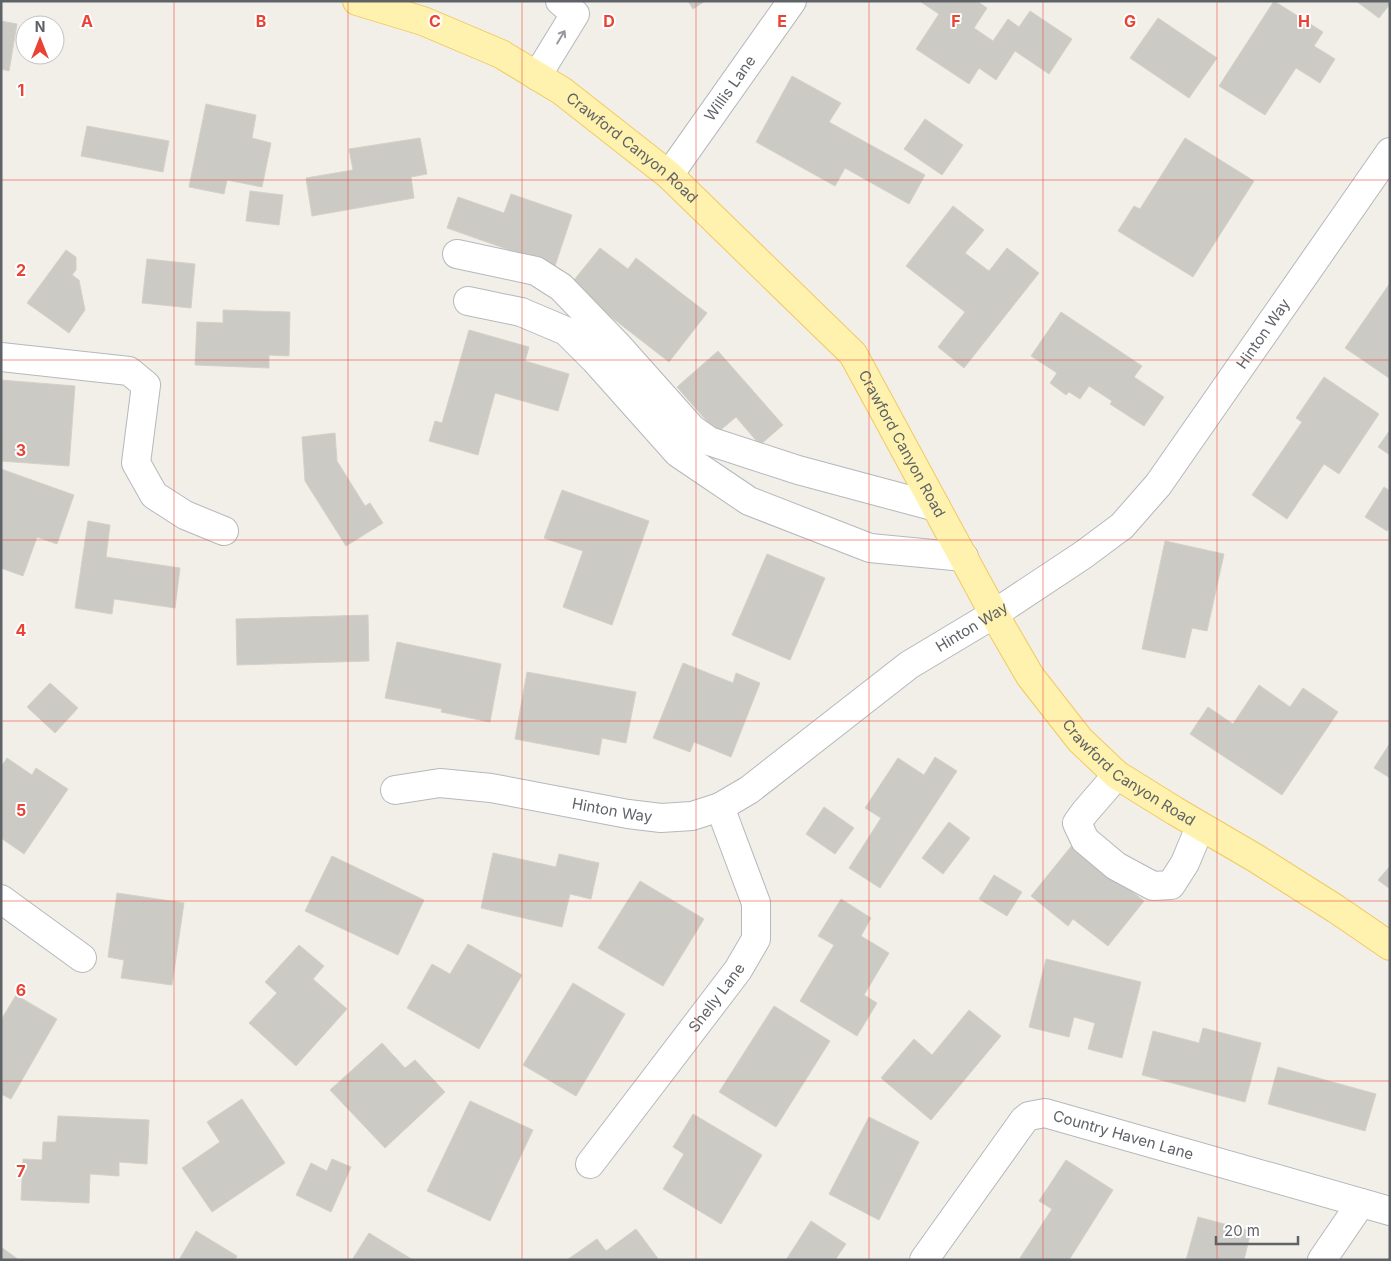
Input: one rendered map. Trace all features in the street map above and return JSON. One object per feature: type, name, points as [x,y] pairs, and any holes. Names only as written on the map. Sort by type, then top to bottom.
[{"type":"main road","name":"Crawford Canyon Road","points":[[357,1],[423,21],[501,54],[562,92],[669,175],[853,354],[994,614],[1030,676],[1080,740],[1117,775],[1200,827],[1257,859],[1390,946]]},
{"type":"street","points":[[537,76],[574,14],[560,1]]},
{"type":"street","name":"Willis Lane","points":[[669,175],[792,1]]},
{"type":"street","name":"Hinton Way","points":[[395,790],[440,783],[491,788],[628,814],[661,818],[692,816],[720,807],[749,790],[909,665],[994,614],[1083,555],[1122,526],[1158,485],[1390,152]]},
{"type":"street","points":[[456,254],[536,271],[561,287],[620,346],[692,429],[709,441],[798,470],[936,507]]},
{"type":"street","points":[[468,301],[521,312],[566,331],[678,453],[749,501],[870,548],[964,557]]},
{"type":"street","points":[[1,357],[129,371],[146,385],[136,462],[154,495],[185,516],[224,531]]},
{"type":"street","points":[[1117,775],[1077,824],[1085,840],[1116,866],[1153,886],[1171,885],[1185,863],[1200,827]]},
{"type":"street","name":"Shelly Lane","points":[[590,1164],[738,970],[756,939],[756,903],[720,807]]},
{"type":"street","points":[[1,899],[82,958]]},
{"type":"street","name":"Country Haven Lane","points":[[924,1260],[1024,1120],[1028,1116],[1045,1113],[1390,1211]]},
{"type":"street","points":[[1322,1260],[1361,1203]]},
{"type":"building","points":[[688,1],[705,1],[693,9]]},
{"type":"building","points":[[922,1],[977,1],[987,8],[974,28],[993,41],[1008,19],[1019,27],[1030,11],[1072,39],[1049,74],[1015,51],[996,80],[979,68],[969,84],[916,49],[939,14]]},
{"type":"building","points":[[1274,1],[1323,32],[1314,46],[1335,59],[1320,83],[1296,68],[1265,115],[1219,86]]},
{"type":"building","points":[[1356,1],[1390,1],[1390,4],[1379,18]]},
{"type":"building","points":[[1158,18],[1217,58],[1189,98],[1130,58]]},
{"type":"building","points":[[1,21],[15,24],[15,36],[9,71],[1,69]]},
{"type":"building","points":[[792,76],[841,103],[829,122],[925,175],[909,204],[845,168],[835,186],[756,142]]},
{"type":"building","points":[[206,104],[256,115],[252,138],[271,143],[262,187],[227,180],[224,194],[189,187]]},
{"type":"building","points":[[925,119],[963,145],[942,175],[904,149]]},
{"type":"building","points":[[87,126],[169,141],[163,172],[81,156]]},
{"type":"building","points":[[420,138],[427,174],[411,177],[414,198],[312,216],[306,178],[353,170],[349,149]]},
{"type":"building","points":[[1185,138],[1254,181],[1193,277],[1118,231],[1134,206],[1140,209]]},
{"type":"building","points":[[250,191],[283,195],[279,225],[246,221]]},
{"type":"building","points":[[511,194],[572,215],[555,266],[447,228],[458,197],[504,213]]},
{"type":"building","points":[[953,206],[984,230],[965,253],[989,271],[1007,248],[1039,273],[964,368],[938,347],[965,312],[906,266]]},
{"type":"building","points":[[600,248],[628,269],[636,258],[707,313],[669,362],[570,285]]},
{"type":"building","points":[[66,250],[76,257],[76,270],[72,275],[79,280],[85,310],[69,333],[27,303]]},
{"type":"building","points":[[147,259],[195,264],[191,308],[142,303]]},
{"type":"building","points":[[1390,283],[1390,377],[1389,378],[1345,348]]},
{"type":"building","points":[[223,310],[290,312],[289,356],[269,355],[269,368],[195,365],[197,322],[223,323]]},
{"type":"building","points":[[1061,312],[1142,366],[1134,377],[1164,397],[1144,426],[1110,404],[1112,401],[1089,386],[1080,399],[1069,392],[1066,395],[1050,383],[1057,373],[1031,356]]},
{"type":"building","points":[[469,330],[529,347],[525,361],[569,374],[558,411],[495,393],[478,455],[429,441],[435,421],[442,423]]},
{"type":"building","points":[[718,351],[783,425],[760,445],[736,417],[717,433],[677,387]]},
{"type":"building","points":[[1324,377],[1379,414],[1339,474],[1324,464],[1287,519],[1252,495],[1302,422],[1296,418]]},
{"type":"building","points":[[1,380],[75,386],[69,466],[1,461]]},
{"type":"building","points":[[1390,430],[1390,455],[1378,447]]},
{"type":"building","points":[[335,433],[337,461],[365,506],[370,503],[383,523],[346,546],[305,481],[302,437]]},
{"type":"building","points":[[1,469],[74,495],[57,544],[37,537],[23,576],[1,568]]},
{"type":"building","points":[[1384,487],[1390,491],[1390,527],[1387,531],[1365,517]]},
{"type":"building","points":[[562,490],[649,521],[612,625],[563,607],[583,551],[544,538]]},
{"type":"building","points":[[88,521],[110,525],[106,557],[180,568],[175,608],[114,599],[112,614],[75,608]]},
{"type":"building","points":[[1165,541],[1224,554],[1207,631],[1192,628],[1185,658],[1142,649]]},
{"type":"building","points":[[767,554],[825,578],[790,660],[732,635]]},
{"type":"building","points":[[368,615],[369,661],[237,665],[236,619]]},
{"type":"building","points":[[397,642],[501,664],[490,722],[441,712],[442,709],[385,698]]},
{"type":"building","points":[[683,663],[733,683],[736,673],[760,683],[731,757],[694,742],[690,752],[653,738]]},
{"type":"building","points":[[527,672],[636,692],[626,743],[602,738],[599,755],[515,739]]},
{"type":"building","points":[[50,683],[78,708],[55,733],[27,707]]},
{"type":"building","points":[[1259,685],[1290,707],[1303,688],[1338,712],[1282,795],[1190,734],[1208,707],[1233,724]]},
{"type":"building","points":[[1390,743],[1390,778],[1374,768]]},
{"type":"building","points":[[935,757],[957,771],[880,888],[849,868],[881,818],[865,808],[898,758],[924,775]]},
{"type":"building","points":[[7,758],[32,775],[36,768],[68,789],[24,854],[1,838],[1,767]]},
{"type":"building","points":[[824,807],[854,828],[835,854],[806,834]]},
{"type":"building","points":[[949,822],[970,838],[943,874],[922,858]]},
{"type":"building","points":[[1073,844],[1144,901],[1108,946],[1073,919],[1068,926],[1031,896]]},
{"type":"building","points":[[493,853],[556,867],[559,854],[599,863],[591,899],[570,894],[562,927],[481,908]]},
{"type":"building","points":[[332,856],[424,900],[398,955],[305,911]]},
{"type":"building","points":[[1390,866],[1390,889],[1378,880]]},
{"type":"building","points":[[994,875],[1022,892],[1007,916],[979,899]]},
{"type":"building","points":[[640,881],[704,919],[663,986],[598,948]]},
{"type":"building","points":[[117,893],[184,903],[172,985],[121,978],[124,960],[108,957]]},
{"type":"building","points":[[841,899],[871,918],[861,936],[889,953],[864,995],[877,1003],[857,1036],[800,1001],[834,945],[818,936]]},
{"type":"building","points":[[468,944],[522,975],[479,1049],[407,1008],[432,964],[450,974]]},
{"type":"building","points":[[299,945],[324,966],[313,979],[347,1009],[296,1066],[249,1023],[277,993],[265,982]]},
{"type":"building","points":[[1046,959],[1141,982],[1122,1058],[1088,1049],[1095,1023],[1074,1017],[1069,1037],[1029,1027]]},
{"type":"building","points":[[573,983],[625,1014],[576,1096],[523,1065]]},
{"type":"building","points":[[16,995],[57,1019],[11,1099],[1,1094],[1,1020]]},
{"type":"building","points":[[774,1006],[830,1041],[776,1127],[719,1092]]},
{"type":"building","points":[[969,1010],[1001,1036],[931,1120],[881,1078],[914,1039],[932,1055]]},
{"type":"building","points":[[1203,1028],[1261,1043],[1245,1102],[1142,1075],[1153,1031],[1199,1043]]},
{"type":"building","points":[[382,1043],[405,1068],[415,1060],[445,1092],[385,1148],[330,1090]]},
{"type":"building","points":[[1278,1067],[1376,1094],[1365,1131],[1268,1104]]},
{"type":"building","points":[[242,1099],[285,1163],[212,1212],[182,1168],[220,1142],[207,1122]]},
{"type":"building","points":[[470,1101],[533,1130],[490,1221],[427,1191]]},
{"type":"building","points":[[693,1114],[762,1155],[721,1224],[663,1189],[684,1154],[673,1147]]},
{"type":"building","points":[[58,1116],[149,1120],[147,1164],[119,1162],[119,1176],[90,1174],[89,1203],[21,1200],[23,1159],[42,1160],[43,1142],[56,1142]]},
{"type":"building","points":[[869,1117],[919,1142],[879,1220],[829,1194]]},
{"type":"building","points":[[332,1159],[351,1167],[331,1212],[296,1195],[311,1163],[327,1171]]},
{"type":"building","points":[[1066,1160],[1113,1190],[1069,1260],[1024,1260],[1020,1258],[1052,1209],[1039,1201]]},
{"type":"building","points":[[1198,1217],[1251,1231],[1244,1260],[1186,1260]]},
{"type":"building","points":[[811,1221],[846,1244],[835,1260],[786,1260]]},
{"type":"building","points":[[636,1229],[659,1260],[567,1260],[597,1239],[606,1251]]},
{"type":"building","points":[[196,1231],[237,1256],[235,1260],[179,1260]]},
{"type":"building","points":[[369,1233],[413,1260],[352,1260]]},
{"type":"building","points":[[1,1247],[19,1260],[1,1260]]}]
